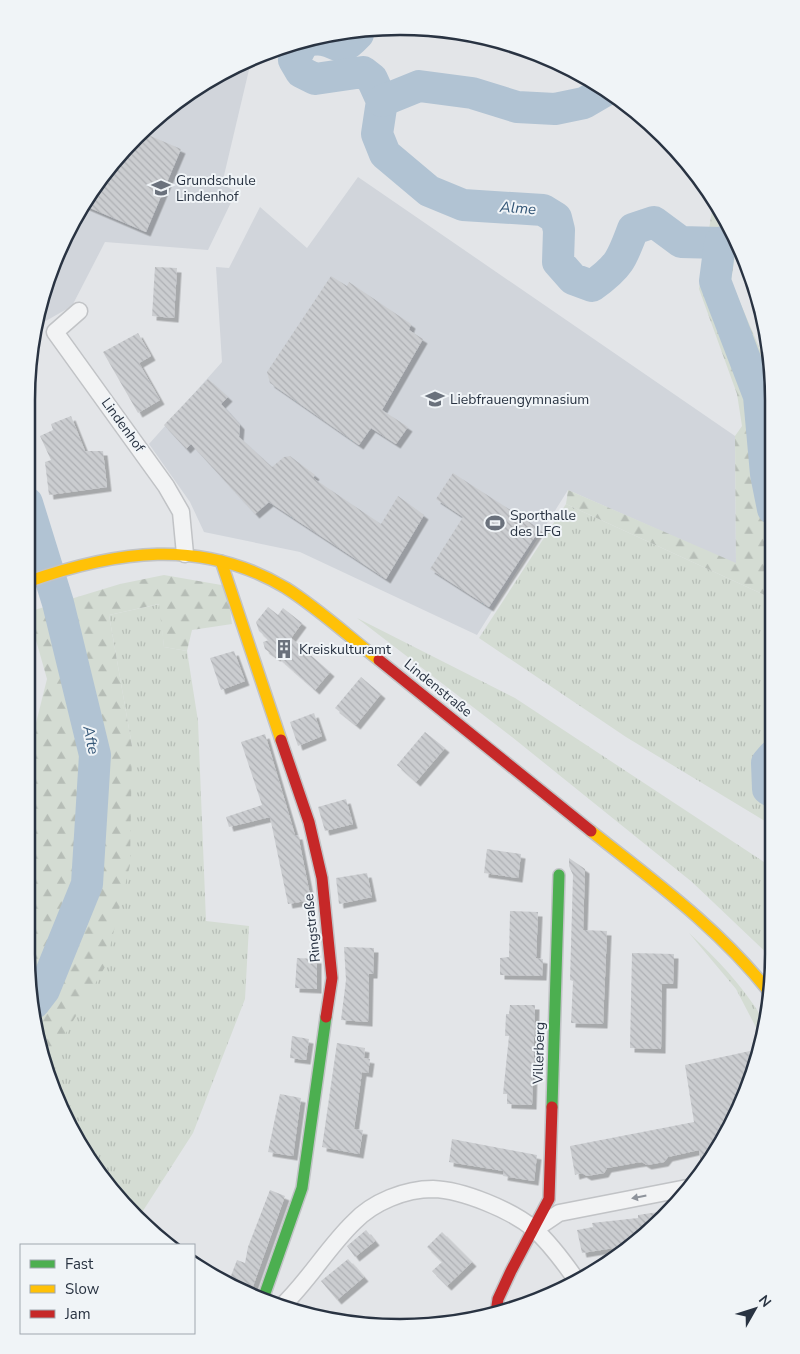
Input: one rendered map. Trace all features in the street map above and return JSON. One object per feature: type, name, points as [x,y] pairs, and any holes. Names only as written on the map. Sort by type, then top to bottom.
[{"type":"street","name":"Lindenhof","points":[[79,310],[55,332],[166,486],[180,512],[185,554]]},
{"type":"street","name":"Lindenstraße","points":[[35,579],[87,561],[115,555],[149,552],[185,554],[220,561],[250,570],[279,584],[341,630],[680,902],[722,938],[763,985]]},
{"type":"street","name":"Ringstraße","points":[[220,561],[309,822],[324,895],[332,978],[302,1188],[265,1293]]},
{"type":"street","name":"Villerberg","points":[[497,1306],[504,1285],[549,1199],[559,875]]},
{"type":"street","points":[[288,1301],[296,1294],[355,1221],[381,1203],[401,1194],[433,1189],[465,1195],[509,1212],[534,1230],[562,1260],[573,1275]]},
{"type":"street","points":[[534,1230],[559,1213],[679,1189]]},
{"type":"shaded area","name":"Grundschule Lindenhof","points":[[249,68],[222,184],[236,192],[208,250],[105,242],[72,306],[43,322],[54,283],[63,260],[84,217],[110,178],[142,142],[178,110],[218,84]]},
{"type":"shaded area","name":"Liebfrauengymnasium","points":[[358,177],[735,436],[736,564],[568,490],[477,635],[300,552],[204,532],[190,502],[149,444],[222,362],[216,267],[229,268],[260,207],[307,248]]},
{"type":"green space","points":[[712,211],[735,256],[731,281],[762,355],[765,400],[765,595],[566,504],[568,490],[736,563],[735,436],[742,426],[737,394],[699,289]]},
{"type":"green space","points":[[566,504],[765,595],[765,821],[626,737],[479,638]]},
{"type":"green space","points":[[164,575],[227,586],[232,624],[192,630],[187,651],[164,647],[159,604],[109,615],[132,746],[130,865],[105,967],[50,1059],[38,1002],[35,954],[35,727],[47,679],[35,637],[35,610],[120,584]]},
{"type":"green space","points":[[160,604],[164,647],[187,651],[198,721],[206,921],[249,926],[245,999],[193,1133],[142,1212],[110,1176],[84,1136],[63,1094],[50,1058],[132,746],[109,615]]},
{"type":"green space","points":[[357,618],[515,698],[765,863],[765,951],[692,882],[512,737]]},
{"type":"green space","points":[[689,933],[730,974],[748,997],[760,1015],[757,1029],[736,989]]},
{"type":"building","name":"Grundschule Lindenhof","points":[[149,135],[181,149],[146,232],[90,208],[110,178]]},
{"type":"building","points":[[155,267],[177,268],[174,318],[152,316]]},
{"type":"building","points":[[331,276],[347,286],[349,282],[411,324],[409,330],[423,339],[382,410],[408,427],[396,444],[371,428],[359,445],[270,383],[267,372]]},
{"type":"building","points":[[138,333],[151,356],[139,363],[160,400],[138,413],[103,352]]},
{"type":"building","points":[[208,379],[228,397],[221,404],[240,425],[239,437],[272,467],[284,457],[290,456],[315,475],[313,478],[381,524],[398,496],[424,515],[386,579],[269,502],[255,514],[191,444],[186,449],[164,425]]},
{"type":"building","points":[[71,416],[85,451],[103,451],[107,487],[49,495],[45,462],[51,460],[40,436],[53,430],[51,424]]},
{"type":"building","name":"Sporthalle des LFG","points":[[453,473],[540,529],[489,607],[430,569],[463,517],[436,499]]},
{"type":"building","name":"Kreiskulturamt","points":[[268,607],[278,615],[283,608],[302,623],[291,638],[330,672],[315,690],[277,656],[265,649],[263,642],[269,640],[259,631],[256,622]]},
{"type":"building","points":[[234,651],[245,681],[221,690],[210,658]]},
{"type":"building","points":[[361,677],[381,694],[356,725],[335,708]]},
{"type":"building","points":[[314,713],[322,736],[298,746],[290,722]]},
{"type":"building","points":[[425,732],[445,748],[416,782],[397,765]]},
{"type":"building","points":[[265,734],[295,835],[298,835],[311,900],[288,904],[270,817],[229,827],[226,817],[262,805],[241,742]]},
{"type":"building","points":[[346,799],[353,824],[325,831],[318,807]]},
{"type":"building","points":[[487,849],[521,854],[518,878],[484,873]]},
{"type":"building","points":[[569,858],[585,869],[583,930],[607,931],[603,1024],[571,1023],[573,981],[570,980],[573,875],[569,866]]},
{"type":"building","points":[[367,873],[372,897],[339,904],[336,878]]},
{"type":"building","points":[[510,911],[538,912],[536,958],[543,959],[542,976],[500,975],[500,958],[509,957]]},
{"type":"building","points":[[344,947],[374,948],[373,974],[369,974],[368,1022],[341,1020],[346,980]]},
{"type":"building","points":[[632,953],[674,954],[673,984],[662,984],[661,1049],[630,1048]]},
{"type":"building","points":[[297,958],[317,959],[317,989],[295,988]]},
{"type":"building","points":[[510,1005],[535,1005],[532,1105],[507,1104],[507,1094],[503,1094],[509,1036],[505,1036],[506,1014],[509,1014]]},
{"type":"building","points":[[292,1036],[309,1039],[306,1060],[290,1058]]},
{"type":"building","points":[[337,1043],[365,1048],[364,1058],[370,1059],[368,1073],[362,1072],[354,1129],[363,1130],[359,1154],[322,1147]]},
{"type":"building","points":[[750,1051],[751,1055],[737,1094],[716,1136],[701,1161],[699,1150],[668,1157],[664,1162],[647,1165],[642,1162],[635,1163],[607,1168],[604,1173],[587,1176],[582,1173],[575,1175],[570,1146],[694,1122],[685,1065]]},
{"type":"building","points":[[280,1094],[301,1098],[293,1156],[268,1152]]},
{"type":"building","points":[[452,1139],[537,1155],[534,1181],[503,1176],[504,1171],[449,1162]]},
{"type":"building","points":[[270,1190],[285,1196],[253,1287],[231,1277],[237,1260],[245,1263],[248,1247]]},
{"type":"building","points":[[658,1212],[617,1248],[582,1253],[577,1230],[593,1227],[592,1223],[638,1218],[638,1215]]},
{"type":"building","points":[[366,1230],[375,1241],[355,1257],[347,1246]]},
{"type":"building","points":[[442,1232],[472,1262],[447,1286],[432,1271],[442,1262],[427,1247]]},
{"type":"building","points":[[348,1259],[364,1277],[337,1300],[321,1281]]},
{"type":"waterway","name":"Alme","points":[[330,42],[345,46],[354,38]]},
{"type":"waterway","name":"Alme","points":[[300,49],[294,60],[301,72],[315,79],[363,72],[372,79],[382,101],[377,134],[385,154],[429,191],[463,205],[543,210],[556,218],[559,230],[558,262],[573,279],[592,286],[614,268],[626,248],[633,229],[654,222],[681,242],[720,243],[728,241]]},
{"type":"waterway","name":"Alme","points":[[382,101],[419,86],[472,93],[517,107],[555,109],[584,103],[599,94]]},
{"type":"waterway","name":"Alme","points":[[720,243],[715,281],[759,396],[765,463]]},
{"type":"waterway","name":"Afte","points":[[35,529],[58,603],[95,755],[87,884],[44,990],[38,998]]},
{"type":"traffic: fast","points":[[552,1107],[559,875]]},
{"type":"traffic: fast","points":[[265,1293],[302,1188],[326,1017]]},
{"type":"traffic: slow","points":[[35,579],[60,571],[125,557],[158,554],[222,561],[254,572],[286,588],[379,660]]},
{"type":"traffic: slow","points":[[221,561],[281,740]]},
{"type":"traffic: slow","points":[[591,831],[662,887],[708,927],[763,985]]},
{"type":"traffic: jam","points":[[379,660],[591,831]]},
{"type":"traffic: jam","points":[[281,740],[309,822],[322,878],[332,978],[326,1017]]},
{"type":"traffic: jam","points":[[497,1306],[498,1299],[511,1271],[549,1199],[552,1107]]},
{"type":"place","name":"Grundschule Lindenhof","points":[[161,188]]},
{"type":"place","name":"Liebfrauengymnasium","points":[[435,399]]},
{"type":"place","name":"Sporthalle des LFG","points":[[495,523]]},
{"type":"place","name":"Kreiskulturamt","points":[[284,649]]}]
